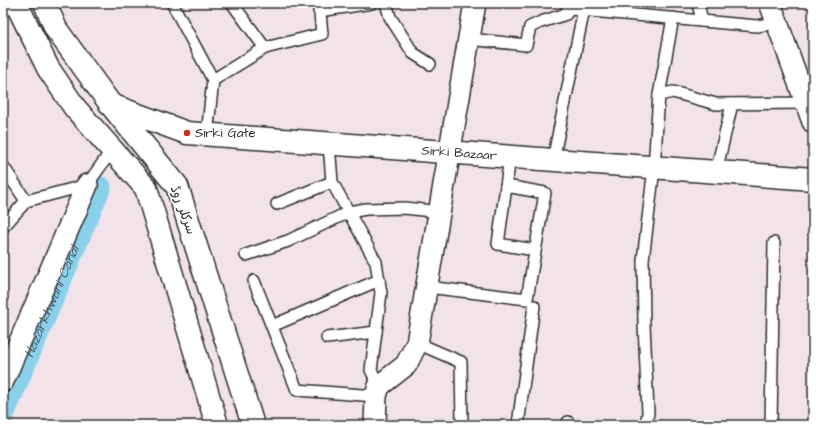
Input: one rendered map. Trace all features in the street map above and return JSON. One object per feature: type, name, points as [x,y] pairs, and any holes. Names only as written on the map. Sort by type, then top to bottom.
[{"type":"main road","points":[[16,3],[48,68],[75,108],[146,188],[217,425]]},
{"type":"main road","name":"سرکلر روڈ","points":[[45,3],[56,29],[111,105],[177,186],[253,425]]},
{"type":"main road","points":[[93,127],[111,105]]},
{"type":"main road","name":"Sirki Bazaar","points":[[111,105],[187,134],[813,179]]},
{"type":"main road","points":[[146,188],[166,172]]},
{"type":"street","points":[[375,425],[378,391],[406,365],[417,343],[451,153],[475,3]]},
{"type":"street","points":[[770,3],[813,122]]},
{"type":"street","points":[[3,381],[87,185]]},
{"type":"lane","points":[[172,3],[214,80],[206,135]]},
{"type":"lane","points":[[232,3],[265,48]]},
{"type":"lane","points":[[214,80],[265,48],[322,34],[319,7],[372,3]]},
{"type":"lane","points":[[386,3],[390,17],[413,53],[430,64]]},
{"type":"lane","points":[[698,3],[702,21]]},
{"type":"lane","points":[[469,39],[526,45],[530,27],[566,14],[569,6],[598,12],[757,26],[777,23]]},
{"type":"lane","points":[[553,160],[584,9]]},
{"type":"lane","points":[[646,425],[648,413],[643,260],[654,168],[659,95],[673,18]]},
{"type":"lane","points":[[659,95],[673,92],[716,104],[806,103]]},
{"type":"lane","points":[[716,172],[732,104]]},
{"type":"lane","points":[[254,281],[297,390],[378,391],[371,370],[381,293],[376,262],[332,182],[329,144]]},
{"type":"lane","points":[[3,227],[26,201],[87,185],[112,150]]},
{"type":"lane","points":[[510,157],[498,244],[535,250]]},
{"type":"lane","points":[[3,166],[26,201]]},
{"type":"lane","points":[[277,204],[332,182]]},
{"type":"lane","points":[[427,287],[527,299],[545,193],[506,186]]},
{"type":"lane","points":[[246,255],[288,241],[349,212],[366,209],[405,208],[440,212]]},
{"type":"lane","points":[[771,425],[774,243]]},
{"type":"lane","points":[[272,326],[379,280]]},
{"type":"lane","points":[[518,425],[534,306]]},
{"type":"lane","points":[[327,338],[376,332]]},
{"type":"lane","points":[[417,343],[461,362],[462,425]]},
{"type":"waterway","name":"Hazarkhwani Canal","points":[[3,417],[101,187]]},
{"type":"place","name":"Sirki Gate","points":[[187,133]]}]
